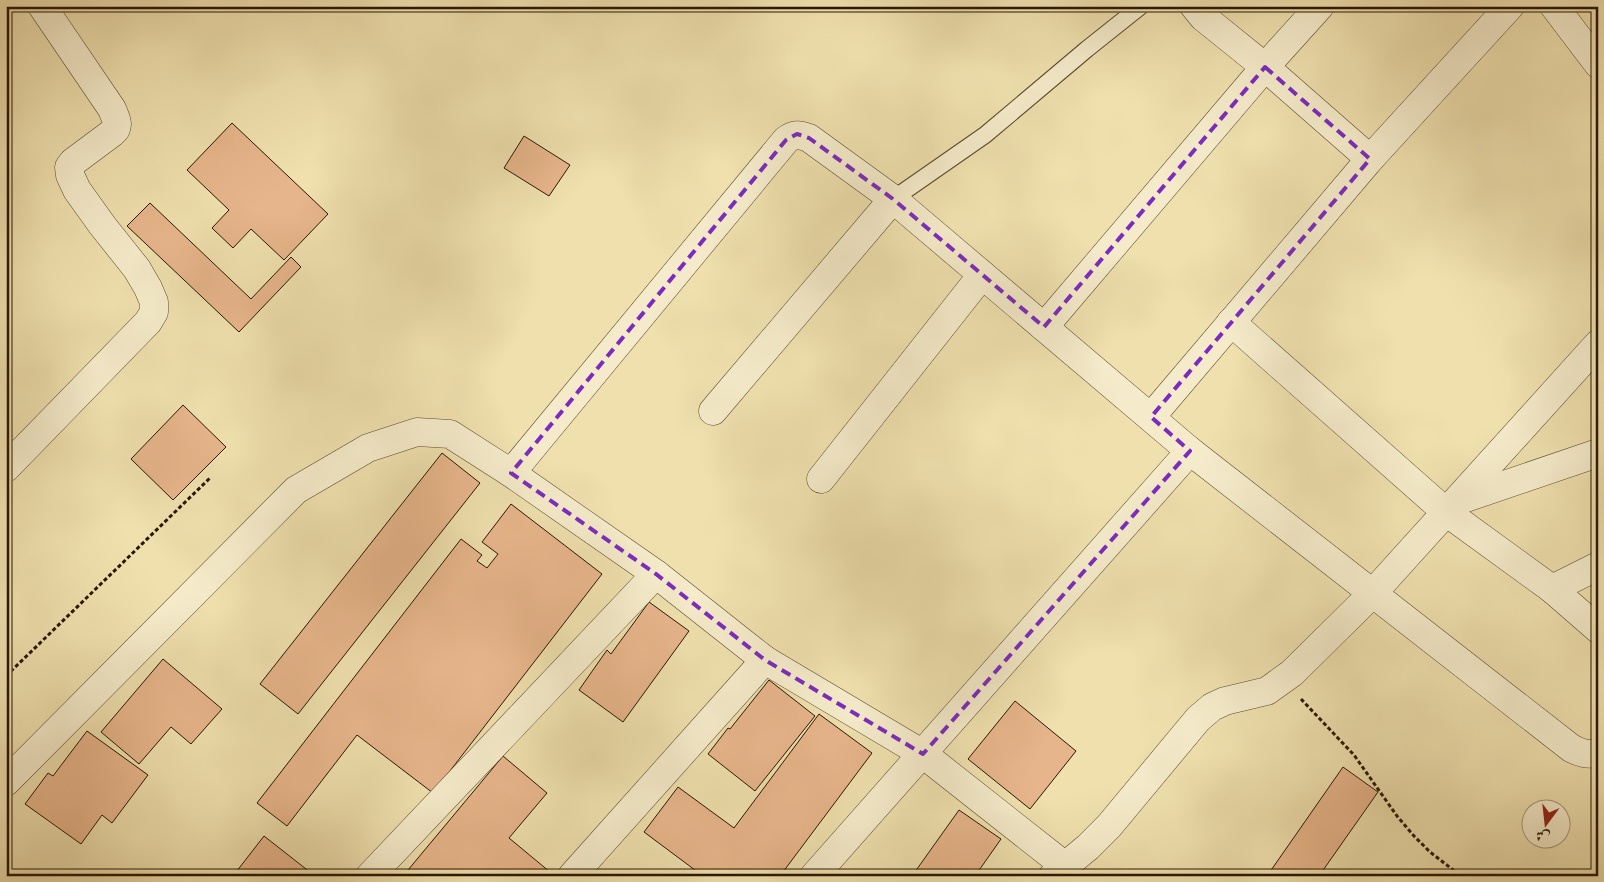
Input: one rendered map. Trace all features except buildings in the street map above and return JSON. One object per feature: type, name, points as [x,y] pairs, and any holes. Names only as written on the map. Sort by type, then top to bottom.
[{"type":"street","points":[[6,468],[148,322],[154,312],[154,302],[137,269],[77,190],[70,175],[69,167],[73,162],[116,129],[116,119],[42,6]]},
{"type":"street","points":[[1194,6],[1203,17],[1265,67],[1370,159]]},
{"type":"street","points":[[1044,327],[1265,67],[1320,6]]},
{"type":"street","points":[[1150,417],[1370,159],[1510,6]]},
{"type":"street","points":[[1554,6],[1598,64]]},
{"type":"street","points":[[511,473],[786,140],[792,136],[802,135],[809,138],[893,198],[1190,451],[1570,748],[1589,754],[1598,753]]},
{"type":"street","points":[[713,411],[893,198]]},
{"type":"street","points":[[821,479],[982,275]]},
{"type":"street","points":[[1231,322],[1598,629]]},
{"type":"street","points":[[6,782],[296,490],[368,448],[417,432],[450,434],[511,473],[656,574],[765,660],[923,754],[1059,871],[1088,847],[1109,826],[1198,719],[1218,704],[1267,691],[1284,680],[1372,594],[1598,344]]},
{"type":"street","points":[[814,876],[1190,451]]},
{"type":"street","points":[[1450,507],[1598,453]]},
{"type":"street","points":[[1552,589],[1598,566]]},
{"type":"street","points":[[370,876],[656,574]]},
{"type":"street","points":[[572,876],[765,660]]},
{"type":"lane","points":[[893,198],[985,136],[1087,48],[1141,6]]},
{"type":"path","points":[[6,676],[211,478]]},
{"type":"path","points":[[1284,680],[1354,755],[1414,836],[1430,852],[1461,876]]},
{"type":"highlighted area","points":[[1265,67],[1370,159],[1151,417],[1190,451],[923,754],[765,660],[656,574],[511,473],[786,140],[797,134],[809,138],[893,199],[1044,327]]}]
